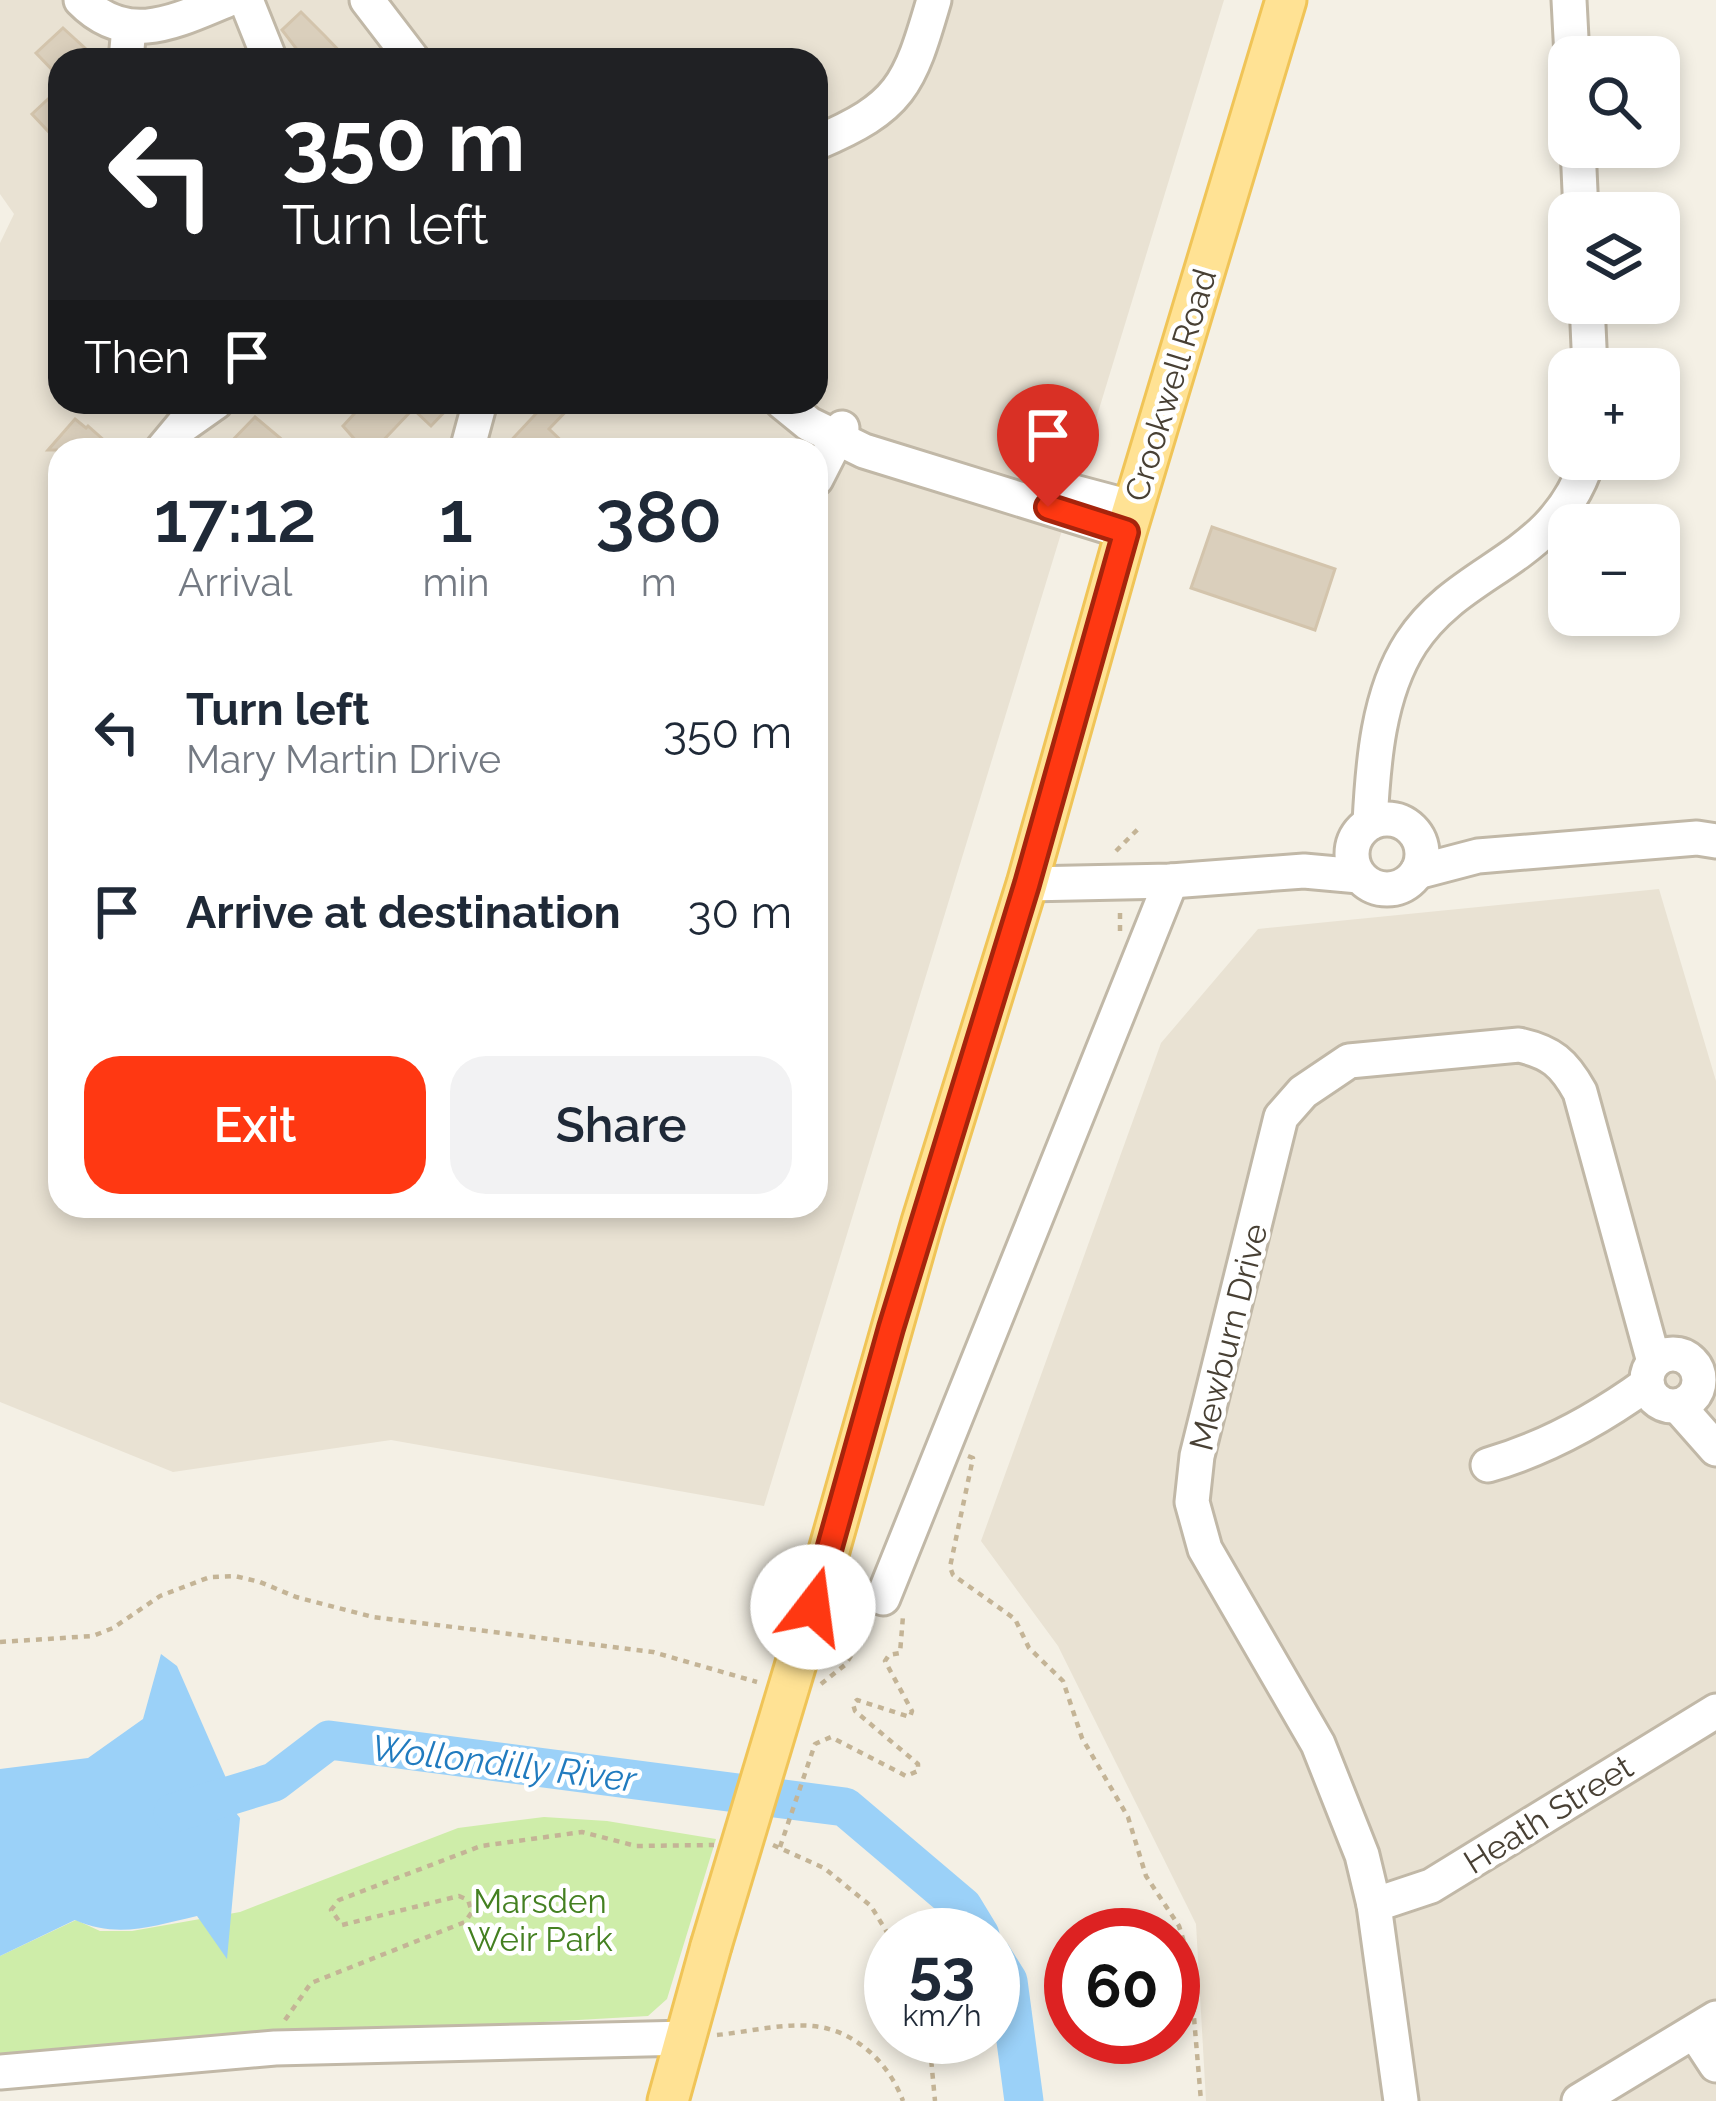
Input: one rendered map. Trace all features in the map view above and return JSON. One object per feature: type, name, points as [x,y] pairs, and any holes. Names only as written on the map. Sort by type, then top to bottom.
[{"type":"main road","name":"Crookwell Road","points":[[668,2101],[916,1242],[1027,884],[1286,0]]},
{"type":"street","points":[[81,0],[113,22],[127,43],[227,0]]},
{"type":"street","points":[[246,0],[265,48]]},
{"type":"street","points":[[367,0],[404,48]]},
{"type":"street","points":[[828,137],[866,121],[900,90],[913,68],[934,0]]},
{"type":"street","points":[[1569,0],[1571,36]]},
{"type":"street","points":[[172,438],[199,414]]},
{"type":"street","points":[[803,414],[839,434],[869,439],[1130,520]]},
{"type":"street","points":[[814,414],[839,434]]},
{"type":"street","points":[[828,456],[839,434]]},
{"type":"street","points":[[1359,876],[1351,859],[1362,831],[1394,676],[1412,641],[1438,613],[1536,542],[1581,480]]},
{"type":"street","points":[[1375,759],[1387,792],[1422,853],[1417,872]]},
{"type":"street","points":[[1304,871],[1389,818],[1478,856]]},
{"type":"street","points":[[1027,884],[1171,881],[1304,871],[1359,876],[1389,889],[1400,887],[1417,872],[1478,856],[1710,837]]},
{"type":"street","points":[[883,1598],[1171,881]]},
{"type":"street","name":"Mewburn Drive","points":[[1401,2101],[1363,1855],[1318,1744],[1205,1549],[1192,1502],[1198,1456],[1281,1117],[1303,1092],[1348,1060],[1519,1045],[1546,1051],[1566,1066],[1580,1092],[1624,1262],[1646,1327],[1681,1387]]},
{"type":"street","points":[[1488,1465],[1681,1387]]},
{"type":"street","name":"Heath Street","points":[[1374,1905],[1431,1886],[1716,1711]]},
{"type":"street","points":[[1579,2101],[1706,2025],[1716,2065]]},
{"type":"street","points":[[0,2072],[275,2048],[688,2038]]},
{"type":"path","points":[[1116,851],[1138,830]]},
{"type":"path","points":[[1120,914],[1120,946]]},
{"type":"path","points":[[944,1446],[973,1457],[950,1567],[953,1575],[1016,1619],[1029,1648],[1063,1681],[1082,1738],[1128,1817],[1146,1876],[1179,1926],[1189,1958],[1202,2101]]},
{"type":"path","points":[[0,1642],[93,1636],[184,1586],[210,1577],[236,1576],[354,1613],[653,1652],[765,1684]]},
{"type":"path","points":[[807,1688],[836,1676],[845,1666],[871,1627],[883,1598]]},
{"type":"path","points":[[780,1847],[814,1744],[831,1737],[906,1776],[913,1775],[918,1764],[854,1711],[853,1704],[857,1700],[910,1717],[912,1711]]},
{"type":"path","points":[[275,2048],[281,2026],[311,1983],[465,1922],[472,1912],[468,1900],[459,1896],[341,1925],[331,1910],[339,1900],[481,1846],[582,1832],[636,1846],[723,1844]]},
{"type":"path","points":[[767,1844],[824,1868],[872,1908]]},
{"type":"path","points":[[688,2038],[813,2026],[852,2038],[882,2062],[903,2101]]},
{"type":"path","points":[[932,2064],[935,2101]]},
{"type":"shaded area","points":[[0,0],[1224,0],[764,1506],[391,1440],[173,1472],[0,1402],[0,243],[14,214],[0,194]]},
{"type":"shaded area","points":[[1659,889],[1716,1081],[1716,2101],[1206,2101],[1200,1908],[1188,1908],[1058,1646],[981,1541],[1161,1043],[1258,929]]},
{"type":"green space","name":"Marsden Weir Park","points":[[544,1817],[607,1821],[716,1839],[667,1999],[648,2016],[260,2038],[0,2062],[0,1956],[76,1920],[100,1931],[132,1931],[240,1912],[458,1828]]},
{"type":"water","points":[[161,1654],[177,1666],[226,1778],[224,1798],[240,1818],[227,1959],[197,1916],[121,1930],[75,1920],[0,1956],[0,1769],[88,1758],[143,1719]]},
{"type":"building","points":[[301,12],[336,48],[296,48],[282,30]]},
{"type":"building","points":[[63,28],[85,48],[48,48],[48,66],[36,53]]},
{"type":"building","points":[[48,99],[48,131],[32,114]]},
{"type":"building","points":[[354,414],[408,414],[385,438],[354,438],[343,426]]},
{"type":"building","points":[[418,414],[442,414],[431,426]]},
{"type":"building","points":[[536,414],[563,414],[549,429],[558,438],[513,438]]},
{"type":"building","points":[[255,417],[280,438],[235,438]]},
{"type":"building","points":[[75,419],[102,438],[58,438]]},
{"type":"building","points":[[1212,527],[1335,569],[1315,630],[1191,588]]},
{"type":"waterway","name":"Wollondilly River","points":[[173,1813],[274,1782],[329,1740],[845,1807],[964,1908]]},
{"type":"waterway","name":"Wollondilly River","points":[[1019,2064],[1024,2101]]},
{"type":"route","points":[[813,1607],[1126,532],[1048,507]]}]
